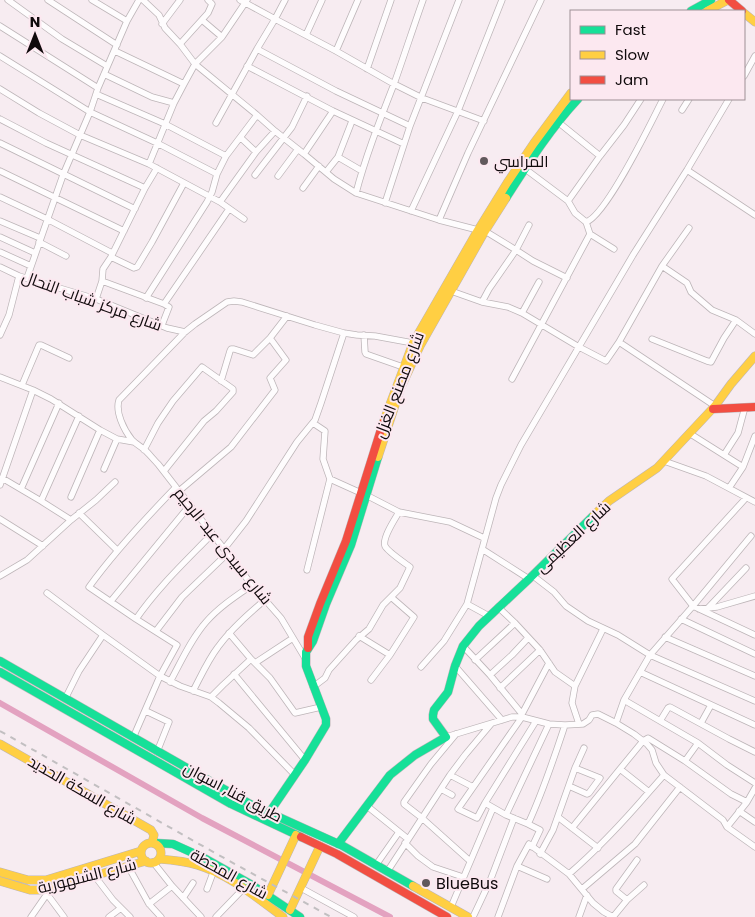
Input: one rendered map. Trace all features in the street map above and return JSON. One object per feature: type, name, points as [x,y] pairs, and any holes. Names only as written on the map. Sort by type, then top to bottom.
[{"type":"main road","points":[[693,10],[711,0]]},
{"type":"main road","points":[[709,10],[728,0],[740,10]]},
{"type":"main road","points":[[745,14],[755,22]]},
{"type":"main road","name":"شارع مصنع الغزل","points":[[363,494],[388,409],[403,367],[529,150],[570,94]]},
{"type":"main road","name":"شارع مصنع الغزل","points":[[305,658],[308,648],[308,637],[346,541],[416,344],[451,291],[481,230],[558,122],[577,100]]},
{"type":"main road","name":"شارع العظيمى","points":[[446,737],[436,723],[433,715],[434,710],[448,692],[463,646],[479,626],[591,517],[622,492],[657,468],[714,407],[742,369],[755,356]]},
{"type":"main road","points":[[714,407],[755,407]]},
{"type":"main road","points":[[268,813],[326,726],[326,719],[313,687],[305,658]]},
{"type":"main road","name":"طريق قنا, اسوان","points":[[0,661],[250,804],[338,844],[468,917]]},
{"type":"main road","name":"طريق قنا, اسوان","points":[[0,672],[231,804],[320,846],[447,917]]},
{"type":"main road","points":[[338,844],[384,782],[398,768],[425,748],[446,737]]},
{"type":"main road","name":"شارع السكة الحديد","points":[[0,744],[151,830],[154,835],[153,843]]},
{"type":"main road","points":[[268,895],[296,835]]},
{"type":"main road","points":[[153,843],[161,850],[160,856],[153,861],[142,858],[141,851],[144,846],[153,843]]},
{"type":"main road","name":"شارع المحطة","points":[[153,843],[173,844],[192,852],[239,877],[300,917]]},
{"type":"main road","points":[[290,910],[320,846]]},
{"type":"main road","name":"شارع الشنهورية","points":[[0,872],[30,881],[46,880],[141,851]]},
{"type":"main road","name":"شارع المحطة","points":[[153,861],[187,862],[214,870],[230,878],[282,917]]},
{"type":"main road","name":"شارع الشنهورية","points":[[0,881],[30,890],[46,892],[94,875],[153,861]]},
{"type":"street","points":[[8,0],[62,39],[107,66]]},
{"type":"street","points":[[48,0],[116,48],[184,84]]},
{"type":"street","points":[[92,0],[127,21]]},
{"type":"street","points":[[27,278],[63,175],[107,66],[127,21],[139,0]]},
{"type":"street","points":[[143,0],[159,14],[164,28],[180,44],[195,64],[284,139],[344,186],[356,193],[385,203],[439,220],[481,230],[533,261],[567,278]]},
{"type":"street","points":[[162,24],[180,0]]},
{"type":"street","points":[[180,44],[212,6],[212,2],[208,0]]},
{"type":"street","points":[[216,123],[285,0]]},
{"type":"street","points":[[306,35],[322,0]]},
{"type":"street","points":[[336,51],[358,0]]},
{"type":"street","points":[[367,69],[390,0]]},
{"type":"street","points":[[356,193],[375,131],[394,84],[423,0]]},
{"type":"street","points":[[385,203],[410,126],[459,0]]},
{"type":"street","points":[[411,211],[458,111],[502,0]]},
{"type":"street","points":[[439,220],[540,0]]},
{"type":"street","points":[[149,164],[174,104],[195,64],[222,37],[244,1],[275,20],[422,98],[484,121]]},
{"type":"street","points":[[202,20],[222,37]]},
{"type":"street","points":[[0,26],[97,91],[226,156]]},
{"type":"street","points":[[257,49],[336,91],[410,126]]},
{"type":"street","points":[[0,56],[90,112],[157,143],[217,174]]},
{"type":"street","points":[[745,74],[755,56]]},
{"type":"street","points":[[247,66],[352,121],[404,144]]},
{"type":"street","points":[[104,74],[152,97],[174,104]]},
{"type":"street","points":[[0,89],[80,135],[157,168],[220,202],[244,219]]},
{"type":"street","points":[[255,175],[296,121],[306,96]]},
{"type":"street","points":[[568,201],[640,100]]},
{"type":"street","points":[[586,222],[605,203],[621,178],[662,100]]},
{"type":"street","points":[[682,110],[689,100]]},
{"type":"street","points":[[421,666],[444,641],[467,604],[496,498],[521,445],[633,255],[728,100]]},
{"type":"street","points":[[304,154],[333,111]]},
{"type":"street","points":[[146,298],[210,198],[217,174],[226,156],[257,115]]},
{"type":"street","points":[[0,119],[46,143],[145,188]]},
{"type":"street","points":[[326,172],[338,158],[352,121]]},
{"type":"street","points":[[558,122],[600,156]]},
{"type":"street","points":[[220,202],[256,152],[275,131]]},
{"type":"street","points":[[241,138],[256,152]]},
{"type":"street","points":[[0,142],[134,209]]},
{"type":"street","points":[[278,176],[298,149]]},
{"type":"street","points":[[338,158],[362,171]]},
{"type":"street","points":[[303,188],[319,166]]},
{"type":"street","points":[[96,299],[104,269],[157,168]]},
{"type":"street","points":[[524,168],[568,201],[586,222],[590,234],[614,249]]},
{"type":"street","points":[[687,170],[755,215]]},
{"type":"street","points":[[0,171],[124,230]]},
{"type":"street","points":[[0,197],[47,219],[134,268],[137,267],[152,242],[184,183]]},
{"type":"street","points":[[164,304],[229,209]]},
{"type":"street","points":[[0,221],[40,240],[66,256]]},
{"type":"street","points":[[482,302],[516,250],[528,225]]},
{"type":"street","points":[[451,291],[482,302],[508,306],[606,361],[619,342],[662,266],[689,228]]},
{"type":"street","points":[[512,379],[590,234]]},
{"type":"street","points":[[0,236],[35,253]]},
{"type":"street","points":[[0,252],[31,266]]},
{"type":"street","points":[[662,266],[687,283],[691,292],[712,310],[736,320],[755,334]]},
{"type":"street","name":"شارع مركز شباب النحال","points":[[0,267],[19,276],[96,299],[173,330],[186,332]]},
{"type":"street","points":[[0,335],[9,315],[19,276]]},
{"type":"street","points":[[102,281],[169,307],[162,326]]},
{"type":"street","points":[[522,313],[538,282]]},
{"type":"street","points":[[134,442],[120,417],[119,400],[186,332],[206,316],[231,302],[242,302],[344,333],[375,336],[416,344]]},
{"type":"street","points":[[221,381],[230,351],[234,349],[252,355],[270,338],[286,316]]},
{"type":"street","points":[[652,339],[711,362],[736,320]]},
{"type":"street","points":[[156,631],[182,597],[226,551],[297,442],[313,423],[344,333]]},
{"type":"street","points":[[364,336],[366,354],[403,367]]},
{"type":"street","points":[[133,738],[160,676],[177,644],[89,587],[117,550],[157,507],[231,447],[275,390],[270,378],[286,360],[270,338]]},
{"type":"street","points":[[619,342],[714,407]]},
{"type":"street","points":[[22,385],[40,345],[69,358]]},
{"type":"street","points":[[144,450],[158,423],[173,401],[202,367],[233,389],[233,392],[204,421],[164,471]]},
{"type":"street","points":[[0,377],[22,385],[59,403],[117,439],[134,442]]},
{"type":"street","points":[[0,485],[2,468],[33,390]]},
{"type":"street","points":[[21,489],[59,403]]},
{"type":"street","points":[[724,455],[738,433],[746,407]]},
{"type":"street","points":[[41,501],[79,416]]},
{"type":"street","points":[[307,570],[330,479],[323,459],[326,431],[313,423]]},
{"type":"street","points":[[71,497],[100,430]]},
{"type":"street","points":[[689,433],[743,467]]},
{"type":"street","points":[[729,488],[743,467],[755,436]]},
{"type":"street","points":[[104,469],[117,439]]},
{"type":"street","name":"شارع سيدى عبد الرحيم","points":[[134,442],[164,471],[212,534],[281,618],[305,658]]},
{"type":"street","points":[[664,461],[706,476],[755,502]]},
{"type":"street","points":[[2,478],[71,520]]},
{"type":"street","points":[[330,479],[399,512],[448,522],[484,538]]},
{"type":"street","points":[[0,576],[26,560],[115,482]]},
{"type":"street","points":[[746,498],[672,579],[696,608],[755,634]]},
{"type":"street","points":[[110,602],[190,505]]},
{"type":"street","points":[[313,687],[324,678],[359,636],[369,629],[383,605],[400,588],[410,567],[388,549],[385,542],[399,512]]},
{"type":"street","points":[[79,513],[117,550]]},
{"type":"street","points":[[0,519],[43,546]]},
{"type":"street","points":[[136,619],[163,584],[212,534]]},
{"type":"street","points":[[616,723],[624,700],[650,655],[682,619],[696,608],[751,536]]},
{"type":"street","points":[[482,549],[554,592],[566,606],[588,621],[618,635],[650,655],[755,702]]},
{"type":"street","points":[[708,608],[746,568]]},
{"type":"street","points":[[170,682],[206,622],[222,606],[252,584]]},
{"type":"street","points":[[47,593],[160,676],[219,702],[249,728],[295,775]]},
{"type":"street","points":[[696,608],[718,607],[755,596]]},
{"type":"street","points":[[371,680],[390,655],[414,617],[391,597]]},
{"type":"street","points":[[193,691],[218,646],[229,633],[265,600]]},
{"type":"street","points":[[467,604],[488,616]]},
{"type":"street","points":[[498,607],[540,650],[555,672],[575,686]]},
{"type":"street","points":[[682,619],[755,654]]},
{"type":"street","points":[[475,660],[515,624]]},
{"type":"street","points":[[579,724],[572,703],[575,686],[603,629]]},
{"type":"street","points":[[229,633],[276,685],[296,713],[321,707]]},
{"type":"street","points":[[65,699],[79,671],[103,635]]},
{"type":"street","points":[[359,636],[390,655]]},
{"type":"street","points":[[665,637],[755,676]]},
{"type":"street","points":[[212,698],[234,674],[293,638]]},
{"type":"street","points":[[490,675],[528,638]]},
{"type":"street","points":[[463,646],[490,675],[522,715],[549,724],[566,725],[586,722],[595,714],[616,723],[643,741],[652,750],[656,763],[664,775],[755,847]]},
{"type":"street","points":[[500,688],[540,650]]},
{"type":"street","points":[[536,721],[477,818],[458,808],[522,715],[549,663]]},
{"type":"street","points":[[455,666],[502,720]]},
{"type":"street","points":[[640,672],[755,725]]},
{"type":"street","points":[[234,674],[305,760]]},
{"type":"street","points":[[624,700],[698,742],[727,765],[755,783]]},
{"type":"street","points":[[701,723],[711,705]]},
{"type":"street","points":[[660,721],[670,707],[755,752]]},
{"type":"street","points":[[146,711],[169,722],[158,752]]},
{"type":"street","points":[[446,737],[522,715]]},
{"type":"street","points":[[387,872],[450,775],[491,723]]},
{"type":"street","points":[[506,815],[549,724]]},
{"type":"street","points":[[528,824],[566,725]]},
{"type":"street","points":[[456,734],[431,764],[404,802],[405,805],[470,861]]},
{"type":"street","points":[[572,828],[643,741],[649,738],[731,794],[747,802]]},
{"type":"street","points":[[685,761],[698,742]]},
{"type":"street","points":[[540,854],[558,818],[584,748]]},
{"type":"street","points":[[569,786],[587,794],[600,778],[575,768]]},
{"type":"street","points":[[620,768],[650,792]]},
{"type":"street","points":[[450,775],[473,787]]},
{"type":"street","points":[[569,874],[613,833],[664,775]]},
{"type":"street","points":[[582,890],[635,844],[680,787]]},
{"type":"street","points":[[728,827],[753,796],[755,788]]},
{"type":"street","points":[[441,789],[452,795]]},
{"type":"street","points":[[485,803],[506,815],[540,830],[532,847]]},
{"type":"street","points":[[367,806],[399,832],[418,856],[433,867],[463,877]]},
{"type":"street","points":[[451,907],[493,808]]},
{"type":"street","points":[[739,811],[755,822]]},
{"type":"street","points":[[473,917],[490,881],[514,818]]},
{"type":"street","points":[[558,818],[598,848]]},
{"type":"street","points":[[376,865],[399,832]]},
{"type":"street","points":[[498,917],[517,866],[529,844],[569,874],[598,908],[613,917],[627,900],[644,885]]},
{"type":"street","points":[[627,900],[616,889],[637,860]]},
{"type":"street","points":[[153,861],[172,886],[201,917]]},
{"type":"street","points":[[128,866],[149,904],[161,917]]},
{"type":"street","points":[[517,866],[546,879]]},
{"type":"street","points":[[207,890],[214,870]]},
{"type":"street","points":[[94,875],[130,917]]},
{"type":"street","points":[[183,898],[193,883]]},
{"type":"street","points":[[149,904],[172,886]]},
{"type":"street","points":[[216,917],[244,888]]},
{"type":"street","points":[[301,888],[354,917]]},
{"type":"street","points":[[31,917],[46,892],[64,917]]},
{"type":"street","points":[[579,917],[587,895]]},
{"type":"street","points":[[109,917],[121,908]]},
{"type":"waterway","points":[[0,703],[202,818],[390,917]]},
{"type":"railway","points":[[0,731],[331,917]]},
{"type":"traffic: fast","points":[[693,10],[711,0]]},
{"type":"traffic: fast","points":[[506,198],[549,135],[577,100]]},
{"type":"traffic: fast","points":[[269,813],[326,725],[326,719],[306,666],[306,652],[313,641],[326,604],[351,545],[378,457]]},
{"type":"traffic: fast","points":[[338,844],[390,775],[415,755],[446,737],[433,719],[433,715],[434,710],[448,692],[463,646],[479,626],[594,515]]},
{"type":"traffic: fast","points":[[0,661],[250,804],[343,846],[413,886]]},
{"type":"traffic: fast","points":[[0,672],[231,804],[301,837]]},
{"type":"traffic: fast","points":[[155,843],[173,844],[204,858],[252,885],[300,917]]},
{"type":"traffic: slow","points":[[709,10],[728,0]]},
{"type":"traffic: slow","points":[[745,14],[755,22]]},
{"type":"traffic: slow","points":[[383,423],[413,343],[507,183],[570,94]]},
{"type":"traffic: slow","points":[[378,457],[401,387],[420,346],[485,231],[506,198]]},
{"type":"traffic: slow","points":[[594,515],[609,501],[657,468],[715,406],[755,356]]},
{"type":"traffic: slow","points":[[0,744],[151,830],[154,835],[152,843]]},
{"type":"traffic: slow","points":[[268,895],[296,835]]},
{"type":"traffic: slow","points":[[151,843],[158,846],[161,853],[158,860],[151,863],[144,860],[141,853],[144,846],[151,843]]},
{"type":"traffic: slow","points":[[290,910],[320,846]]},
{"type":"traffic: slow","points":[[0,872],[28,880],[46,880],[141,851]]},
{"type":"traffic: slow","points":[[159,859],[178,861],[209,869],[242,887],[283,917]]},
{"type":"traffic: slow","points":[[0,881],[30,890],[44,890],[146,861]]},
{"type":"traffic: slow","points":[[413,886],[468,917]]},
{"type":"traffic: jam","points":[[729,0],[741,10]]},
{"type":"traffic: jam","points":[[713,409],[755,407]]},
{"type":"traffic: jam","points":[[308,648],[308,637],[346,541],[383,423]]},
{"type":"traffic: jam","points":[[301,837],[337,854],[447,917]]},
{"type":"place","name":"المراسي","points":[[484,161]]},
{"type":"place","name":"BlueBus","points":[[426,883]]}]
